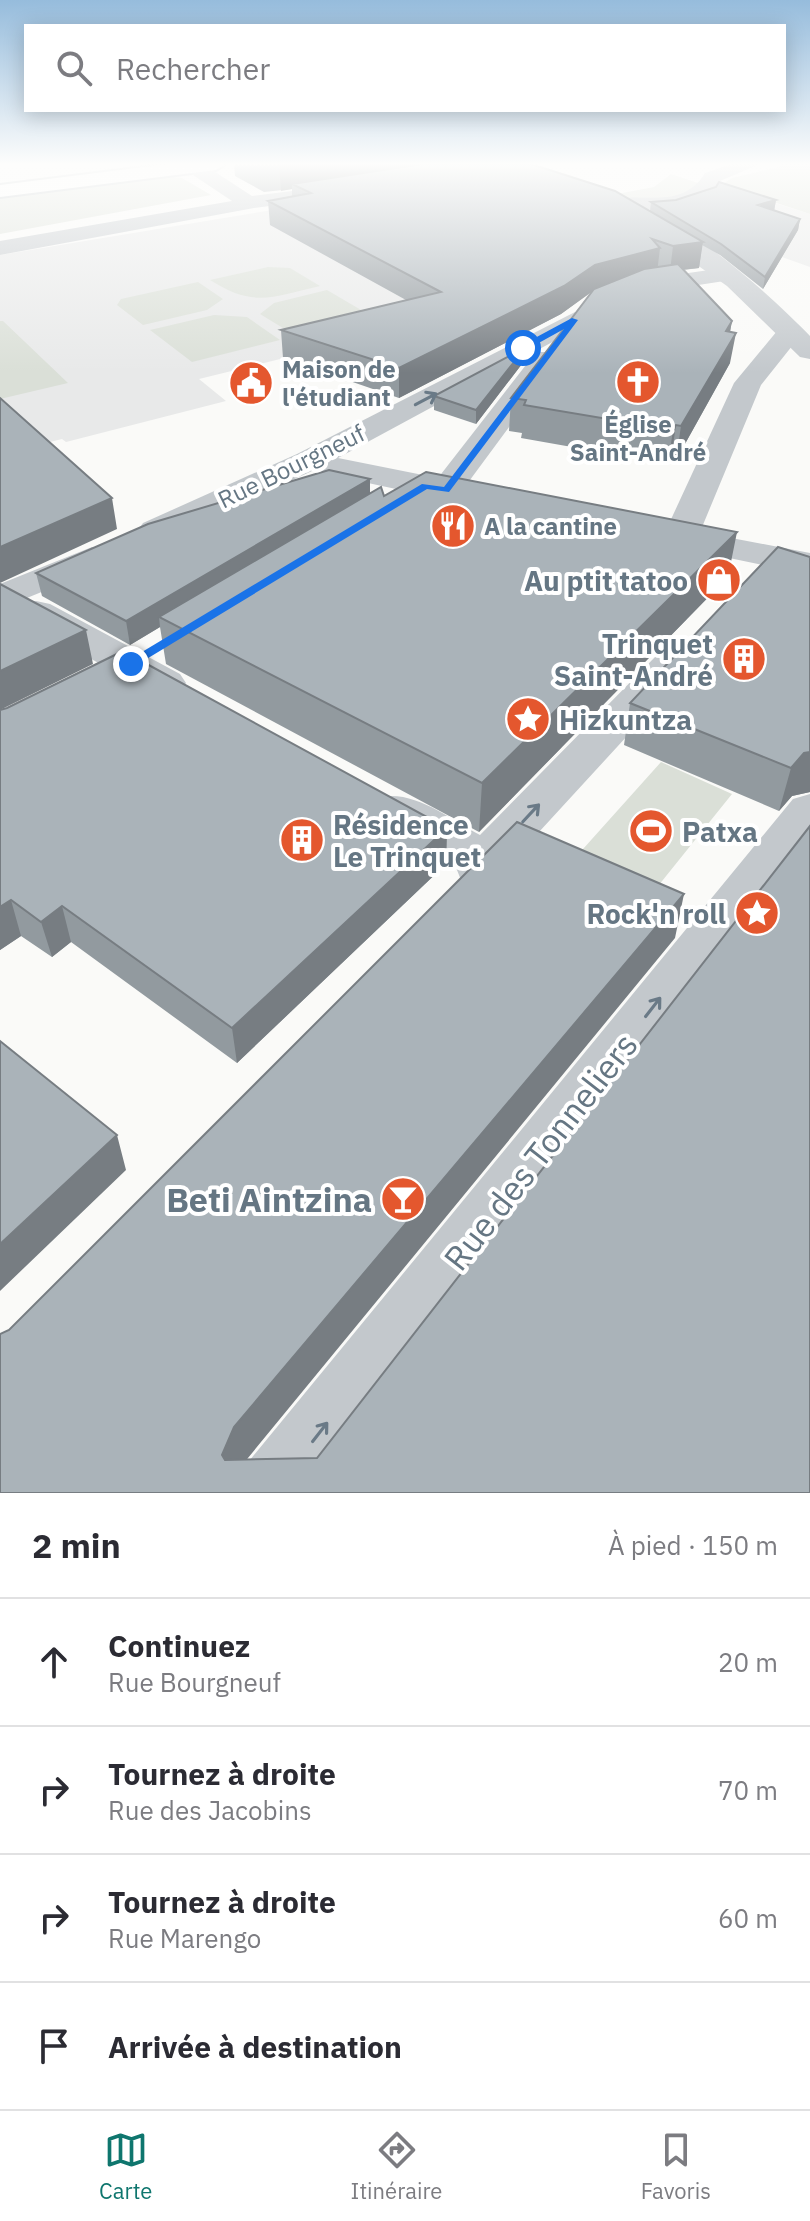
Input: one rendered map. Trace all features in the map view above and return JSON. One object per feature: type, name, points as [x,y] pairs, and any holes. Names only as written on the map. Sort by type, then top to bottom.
[{"type":"street","points":[[0,248],[82,234]]},
{"type":"street","points":[[670,234],[801,341],[748,383],[680,538]]},
{"type":"street","name":"Rue Bourgneuf","points":[[3,597],[308,461],[592,306],[649,284],[723,275]]},
{"type":"street","points":[[390,508],[436,488],[592,306]]},
{"type":"street","points":[[308,461],[490,499]]},
{"type":"street","points":[[636,529],[791,560]]},
{"type":"street","points":[[440,905],[714,619],[791,560]]},
{"type":"street","points":[[3,597],[145,655],[199,701]]},
{"type":"street","points":[[92,684],[145,655]]},
{"type":"street","points":[[363,792],[485,860]]},
{"type":"street","name":"Rue des Tonneliers","points":[[272,1493],[810,810]]},
{"type":"shaded area","points":[[129,234],[464,234],[417,325],[199,379],[226,401],[66,442],[62,439],[30,447],[0,466],[0,255]]},
{"type":"shaded area","points":[[810,234],[810,267],[720,235]]},
{"type":"shaded area","points":[[268,267],[290,268],[320,286],[264,298],[239,294],[210,280]]},
{"type":"shaded area","points":[[198,282],[223,299],[207,310],[143,325],[117,305],[121,299]]},
{"type":"shaded area","points":[[327,290],[373,317],[296,336],[260,314],[274,303]]},
{"type":"shaded area","points":[[214,315],[247,317],[280,340],[192,362],[150,330]]},
{"type":"shaded area","points":[[0,321],[3,321],[68,383],[0,399]]},
{"type":"shaded area","name":"Patxa","points":[[661,762],[732,794],[642,906],[566,868]]},
{"type":"building","points":[[330,234],[689,234],[703,242],[673,246],[652,239],[660,248],[595,265],[564,286],[399,368],[281,330],[441,292]]},
{"type":"building","points":[[704,234],[791,234],[765,277]]},
{"type":"building","name":"Église Saint-André","points":[[678,264],[732,321],[726,331],[736,333],[681,426],[676,425],[673,430],[524,405],[526,400],[511,398],[594,289],[644,269]]},
{"type":"building","points":[[526,347],[476,410],[434,396]]},
{"type":"building","points":[[0,398],[112,498],[0,547]]},
{"type":"building","points":[[329,470],[370,479],[126,621],[36,573],[148,524]]},
{"type":"building","points":[[426,472],[737,532],[482,783],[159,617],[381,487],[384,496]]},
{"type":"building","points":[[778,547],[810,557],[810,752],[804,753],[791,768],[630,703]]},
{"type":"building","points":[[0,584],[86,630],[0,671]]},
{"type":"building","points":[[123,651],[447,828],[232,1028],[62,906],[41,922],[11,900],[0,907],[0,710]]},
{"type":"building","points":[[517,822],[684,894],[234,1427],[222,1455],[225,1460],[317,1458],[810,826],[810,1493],[0,1493],[0,1334],[9,1330]]},
{"type":"building","points":[[0,1041],[117,1135],[0,1244]]},
{"type":"place","name":"Église Saint-André","points":[[638,382]]},
{"type":"place","name":"Maison de l'étudiant","points":[[251,383]]},
{"type":"place","name":"A la cantine","points":[[453,526]]},
{"type":"place","name":"Au ptit tatoo","points":[[719,580]]},
{"type":"place","name":"Trinquet Saint-André","points":[[744,659]]},
{"type":"place","name":"Hizkuntza","points":[[528,719]]},
{"type":"place","name":"Patxa","points":[[651,831]]},
{"type":"place","name":"Résidence Le Trinquet","points":[[302,840]]},
{"type":"place","name":"Rock'n roll","points":[[757,913]]},
{"type":"place","name":"Beti Aintzina","points":[[403,1199]]},
{"type":"route","points":[[131,664],[426,486],[446,490],[575,320],[523,348]]}]
